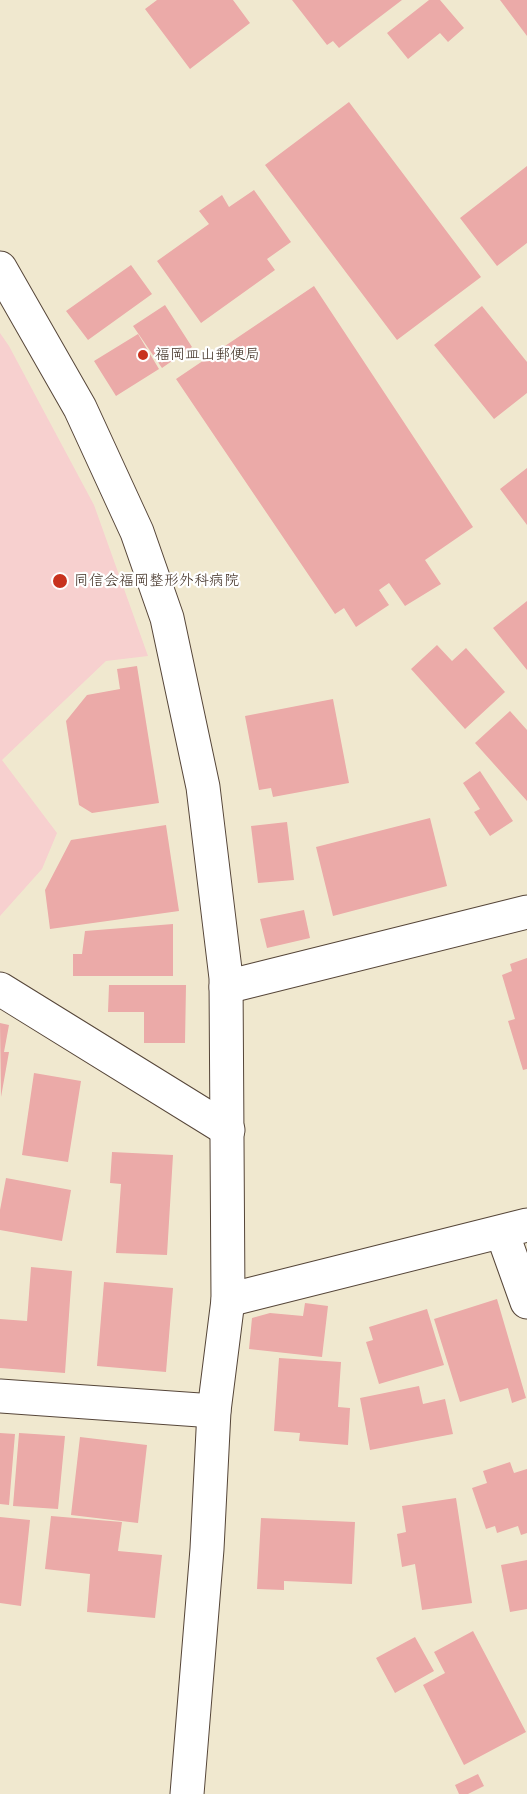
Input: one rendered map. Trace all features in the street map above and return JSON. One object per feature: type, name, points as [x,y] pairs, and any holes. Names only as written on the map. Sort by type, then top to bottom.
[{"type":"street","points":[[0,268],[80,408],[137,532],[167,618],[203,787],[226,978],[228,1300],[214,1411],[207,1549],[187,1794]]},
{"type":"street","points":[[226,987],[527,912]]},
{"type":"street","points":[[0,989],[228,1130]]},
{"type":"street","points":[[228,1300],[514,1228],[527,1302]]},
{"type":"street","points":[[0,1396],[214,1411]]},
{"type":"shaded area","name":"同信会福岡整形外科病院","points":[[0,333],[94,505],[148,656],[106,661],[2,760],[57,833],[42,869],[0,916]]},
{"type":"building","points":[[157,0],[233,0],[250,23],[190,69],[145,9]]},
{"type":"building","points":[[292,0],[402,0],[339,48],[333,41],[327,45]]},
{"type":"building","points":[[429,0],[440,0],[464,28],[448,42],[440,33],[408,59],[387,33]]},
{"type":"building","points":[[500,0],[527,0],[527,36]]},
{"type":"building","points":[[349,102],[481,277],[397,340],[265,165]]},
{"type":"building","points":[[527,166],[527,243],[497,266],[460,218]]},
{"type":"building","points":[[254,190],[291,242],[267,259],[275,270],[201,323],[157,261],[209,224],[199,211],[222,195],[229,207]]},
{"type":"building","points":[[131,265],[152,294],[88,340],[66,311]]},
{"type":"building","points":[[314,286],[473,527],[425,560],[441,584],[405,606],[389,583],[379,590],[389,605],[356,627],[344,608],[335,614],[176,379]]},
{"type":"building","points":[[165,305],[192,347],[162,368],[133,326]]},
{"type":"building","points":[[482,306],[527,362],[527,393],[494,419],[434,345]]},
{"type":"building","points":[[138,334],[159,369],[116,396],[94,361]]},
{"type":"building","points":[[527,468],[527,525],[500,489]]},
{"type":"building","points":[[527,601],[527,670],[493,628]]},
{"type":"building","points":[[437,645],[452,661],[466,648],[505,692],[465,729],[411,669]]},
{"type":"building","points":[[137,666],[159,803],[92,813],[79,805],[66,721],[87,695],[120,689],[117,669]]},
{"type":"building","points":[[333,699],[349,783],[273,797],[271,788],[259,790],[245,716]]},
{"type":"building","points":[[510,711],[527,730],[527,801],[475,743]]},
{"type":"building","points":[[480,771],[513,821],[490,836],[474,812],[480,809],[463,783]]},
{"type":"building","points":[[430,818],[447,886],[333,916],[316,847]]},
{"type":"building","points":[[287,822],[294,880],[258,883],[251,826]]},
{"type":"building","points":[[166,825],[179,911],[50,929],[45,890],[71,840]]},
{"type":"building","points":[[304,910],[310,938],[267,948],[260,919]]},
{"type":"building","points":[[173,924],[173,976],[73,976],[73,954],[82,954],[85,931]]},
{"type":"building","points":[[527,958],[527,1069],[523,1070],[508,1021],[515,1019],[502,975],[512,971],[510,964]]},
{"type":"building","points":[[109,985],[186,985],[185,1043],[144,1043],[144,1012],[108,1012]]},
{"type":"building","points":[[0,1023],[9,1025],[4,1052],[9,1052],[1,1097]]},
{"type":"building","points":[[34,1073],[81,1081],[68,1162],[22,1155]]},
{"type":"building","points":[[112,1152],[173,1155],[167,1255],[116,1253],[121,1184],[110,1183]]},
{"type":"building","points":[[6,1178],[71,1190],[62,1241],[0,1230],[0,1210]]},
{"type":"building","points":[[31,1267],[72,1271],[65,1373],[0,1368],[0,1319],[27,1321]]},
{"type":"building","points":[[104,1282],[173,1288],[166,1372],[97,1366]]},
{"type":"building","points":[[497,1299],[526,1398],[512,1403],[508,1388],[460,1402],[434,1319]]},
{"type":"building","points":[[305,1303],[328,1306],[322,1357],[249,1349],[252,1318],[270,1313],[303,1316]]},
{"type":"building","points":[[427,1309],[444,1365],[379,1384],[366,1342],[373,1340],[369,1327]]},
{"type":"building","points":[[279,1358],[341,1362],[338,1407],[350,1408],[348,1445],[299,1441],[300,1433],[274,1431]]},
{"type":"building","points":[[419,1386],[423,1404],[445,1399],[453,1434],[370,1450],[360,1398]]},
{"type":"building","points":[[0,1433],[15,1434],[9,1505],[0,1504]]},
{"type":"building","points":[[19,1433],[65,1436],[58,1509],[13,1506]]},
{"type":"building","points":[[80,1437],[147,1445],[138,1523],[71,1515]]},
{"type":"building","points":[[510,1462],[514,1473],[527,1469],[527,1533],[521,1535],[518,1526],[497,1533],[495,1526],[486,1529],[472,1488],[487,1483],[483,1471]]},
{"type":"building","points":[[456,1498],[472,1603],[422,1610],[415,1564],[402,1567],[397,1534],[406,1532],[402,1506]]},
{"type":"building","points":[[51,1516],[122,1522],[118,1551],[162,1555],[155,1618],[87,1612],[90,1574],[45,1569]]},
{"type":"building","points":[[0,1517],[30,1520],[21,1606],[0,1603]]},
{"type":"building","points":[[261,1518],[355,1522],[352,1584],[284,1581],[284,1590],[257,1589]]},
{"type":"building","points":[[527,1560],[527,1609],[510,1612],[501,1565]]},
{"type":"building","points":[[473,1631],[526,1732],[464,1765],[423,1685],[445,1673],[434,1652]]},
{"type":"building","points":[[415,1637],[434,1671],[395,1693],[376,1658]]},
{"type":"building","points":[[478,1774],[484,1786],[468,1794],[459,1794],[455,1785]]},
{"type":"place","name":"福岡皿山郵便局","points":[[143,355]]},
{"type":"place","name":"同信会福岡整形外科病院","points":[[60,581]]}]
